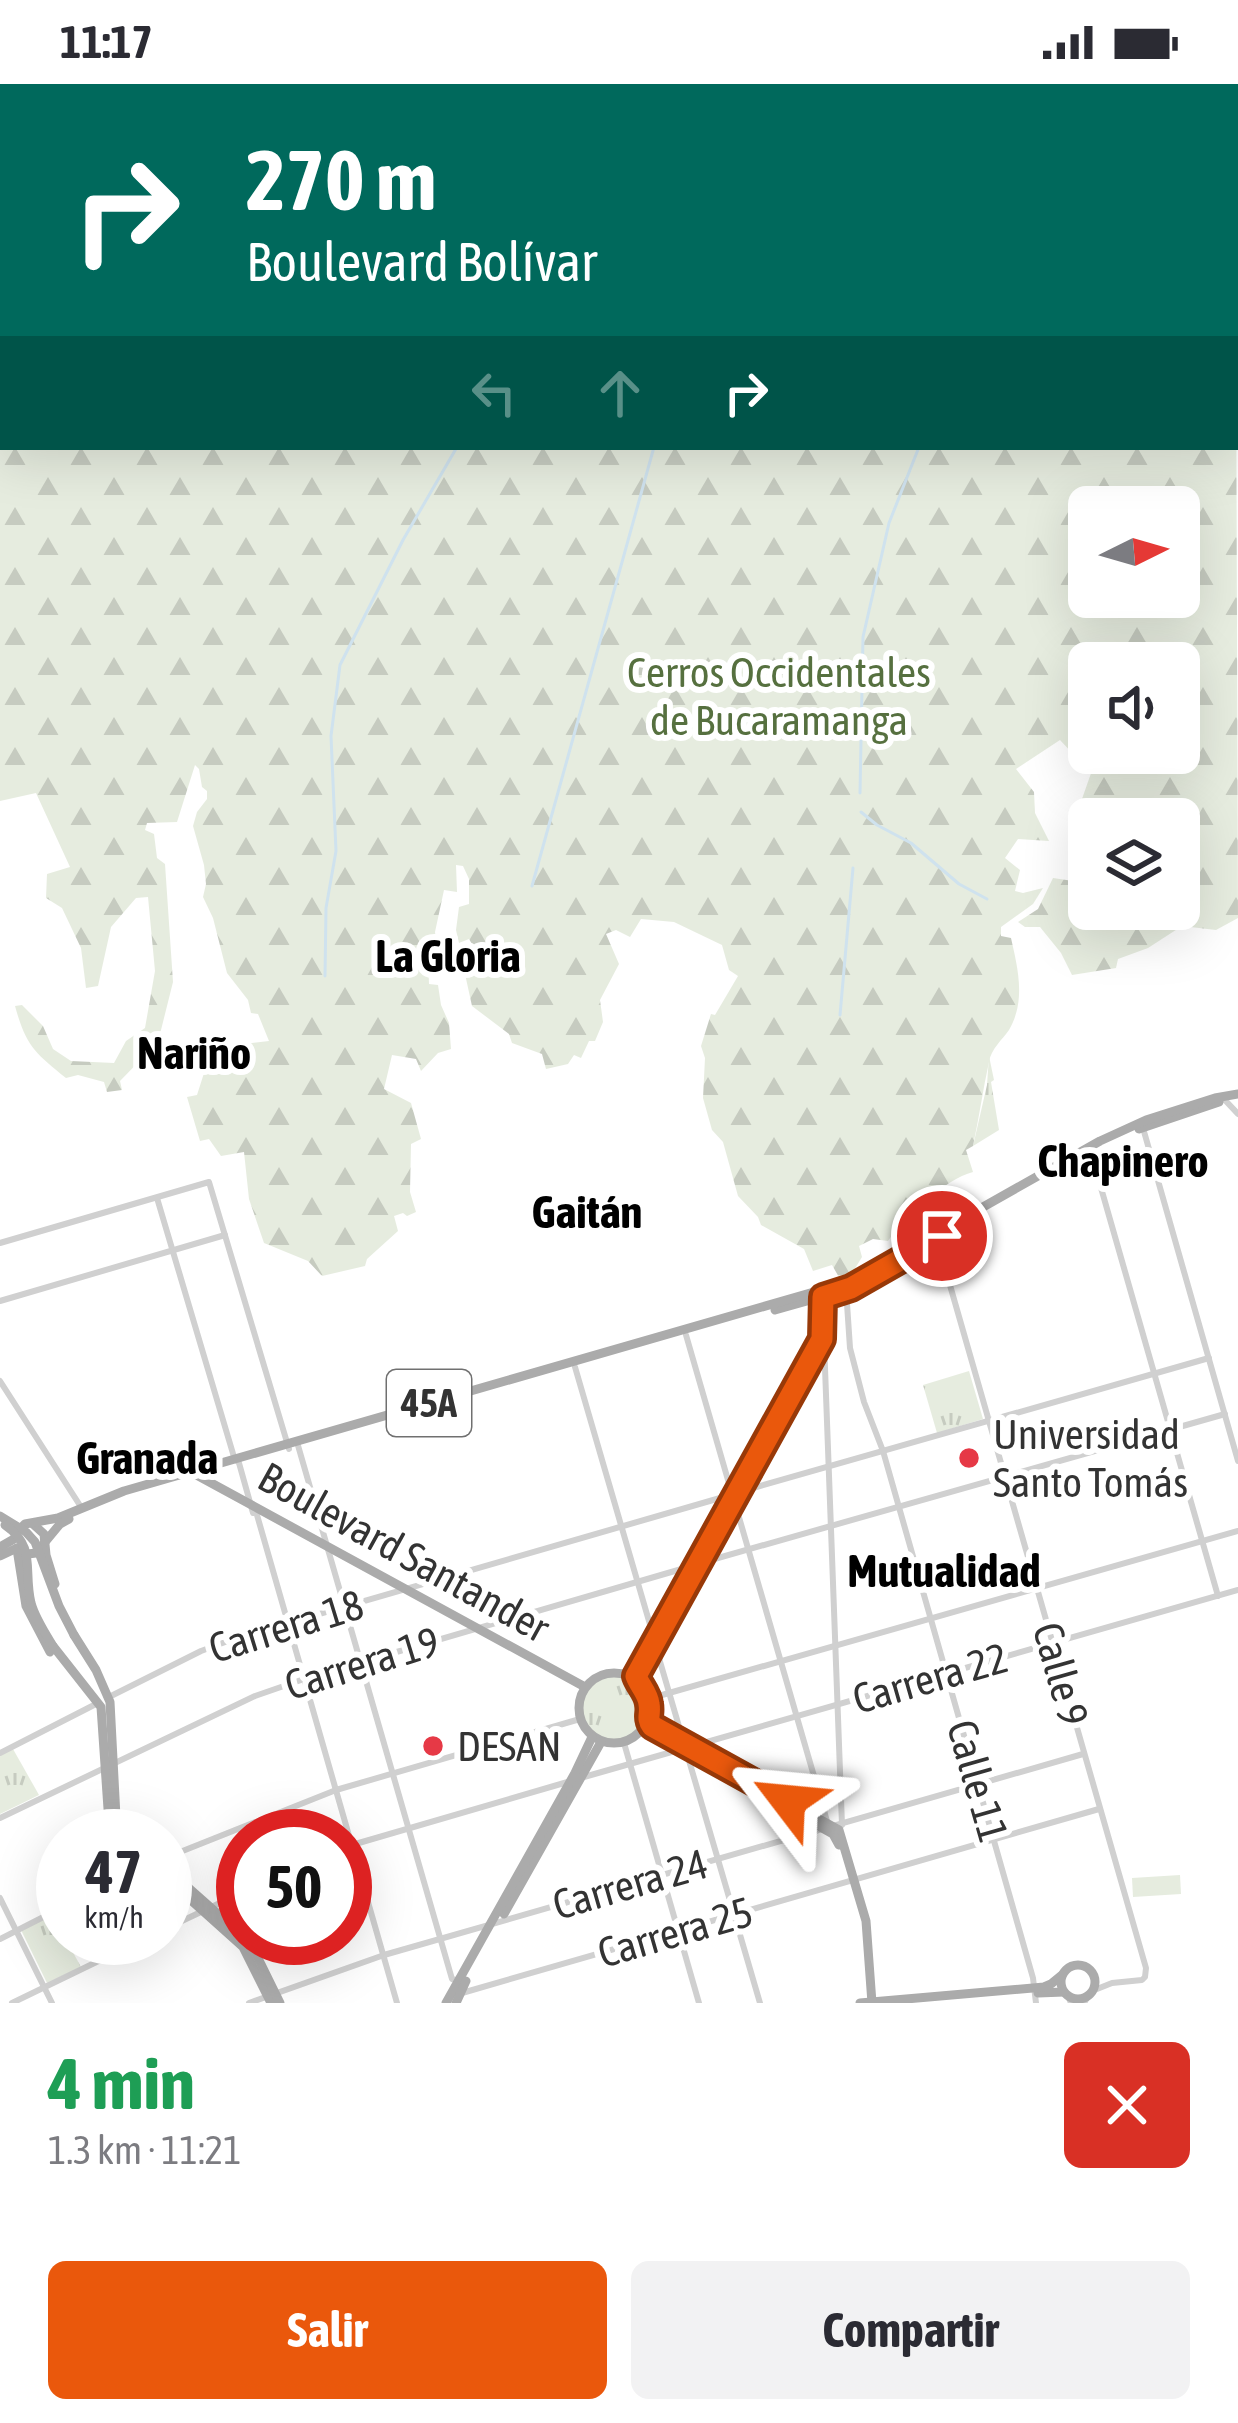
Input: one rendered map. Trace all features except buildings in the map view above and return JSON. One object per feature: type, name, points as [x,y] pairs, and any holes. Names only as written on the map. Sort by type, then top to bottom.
[{"type":"main road","name":"45A","points":[[293,1445],[846,1286],[1146,1120],[1238,1095]]},
{"type":"main road","name":"45A","points":[[1090,1149],[1223,1098]]},
{"type":"main road","name":"45A","points":[[16,1544],[32,1554],[40,1551],[60,1524],[117,1499],[820,1294]]},
{"type":"main road","points":[[624,1675],[653,1637],[824,1331],[820,1294]]},
{"type":"main road","points":[[733,1494],[817,1335],[820,1294]]},
{"type":"main road","name":"45A","points":[[27,1524],[58,1518],[124,1491],[193,1475]]},
{"type":"main road","name":"Boulevard Santander","points":[[193,1475],[583,1692]]},
{"type":"main road","points":[[0,1519],[35,1542],[59,1606],[96,1670]]},
{"type":"main road","points":[[0,1519],[42,1530],[62,1600],[96,1670],[104,1700],[116,1809]]},
{"type":"main road","points":[[0,1519],[16,1544]]},
{"type":"main road","points":[[0,1519],[23,1543],[32,1604],[72,1672]]},
{"type":"main road","points":[[27,1524],[17,1530],[16,1544],[29,1612],[52,1654],[104,1700]]},
{"type":"main road","points":[[0,1546],[16,1544]]},
{"type":"main road","points":[[0,1556],[16,1544]]},
{"type":"main road","points":[[636,1681],[653,1637]]},
{"type":"main road","points":[[624,1675],[636,1681],[648,1699],[647,1720],[624,1743],[597,1739],[580,1719],[583,1692],[599,1676],[624,1675]]},
{"type":"main road","points":[[647,1720],[685,1748],[834,1830]]},
{"type":"main road","points":[[641,1731],[819,1812],[834,1830],[867,1928],[867,2002],[1035,1995],[1078,1999],[1088,1997],[1094,1978],[1086,1967],[1072,1966],[1035,1995],[907,2003]]},
{"type":"main road","points":[[454,2000],[597,1739]]},
{"type":"main road","points":[[109,1809],[110,1767]]},
{"type":"main road","points":[[454,2000],[459,1982],[496,1923],[523,1860],[575,1779]]},
{"type":"main road","points":[[192,1893],[243,1947],[275,2000]]},
{"type":"main road","points":[[192,1898],[216,1916]]},
{"type":"main road","points":[[260,1965],[275,2000]]},
{"type":"main road","points":[[1062,1975],[1060,1984],[1067,1997]]},
{"type":"street","points":[[1223,1098],[1238,1114]]},
{"type":"street","points":[[1143,1128],[1238,1461]]},
{"type":"street","points":[[1090,1149],[1218,1596]]},
{"type":"street","points":[[0,1243],[209,1182],[329,1551],[452,1979],[459,1982]]},
{"type":"street","points":[[157,1198],[340,1809]]},
{"type":"street","points":[[0,1301],[225,1235]]},
{"type":"street","name":"Calle 9","points":[[935,1236],[1146,1968],[1142,1980],[1112,1983],[1088,1997]]},
{"type":"street","name":"Calle 11","points":[[846,1286],[850,1348],[863,1398],[883,1451],[1035,1995]]},
{"type":"street","points":[[824,1331],[838,1704],[834,1830]]},
{"type":"street","points":[[686,1335],[781,1661],[819,1812]]},
{"type":"street","name":"Carrera 18","points":[[0,1753],[200,1651],[1209,1358]]},
{"type":"street","points":[[575,1367],[760,2003]]},
{"type":"street","points":[[0,1382],[81,1508]]},
{"type":"street","name":"Carrera 19","points":[[0,1818],[255,1696],[304,1678],[1225,1414]]},
{"type":"street","points":[[648,1699],[1238,1531]]},
{"type":"street","name":"Carrera 22","points":[[372,1839],[1238,1590]]},
{"type":"street","points":[[192,1851],[336,1790],[580,1719]]},
{"type":"street","points":[[624,1743],[699,2003]]},
{"type":"street","name":"Carrera 24","points":[[249,2003],[275,2000],[384,1955],[834,1830],[1083,1754]]},
{"type":"street","name":"Carrera 25","points":[[454,2000],[1099,1809]]},
{"type":"street","points":[[0,1898],[52,2003]]},
{"type":"street","points":[[192,1916],[216,1904]]},
{"type":"street","points":[[372,1919],[398,2003]]},
{"type":"street","points":[[0,1939],[36,1920]]},
{"type":"street","points":[[12,2003],[91,1965]]},
{"type":"green space","name":"Cerros Occidentales de Bucaramanga","points":[[0,450],[1236,450],[1238,918],[1216,930],[1200,928],[1200,798],[1082,798],[1091,774],[1200,774],[1200,642],[1068,642],[1068,749],[1060,740],[1016,769],[1034,792],[1035,813],[1049,841],[1018,839],[1005,858],[1020,870],[1015,891],[1043,888],[1033,904],[1001,927],[1001,936],[1011,938],[1019,996],[1009,1030],[990,1057],[973,1146],[966,1150],[973,1172],[926,1200],[888,1241],[873,1239],[859,1246],[862,1257],[851,1275],[840,1279],[832,1265],[813,1271],[804,1249],[761,1225],[738,1196],[723,1142],[712,1130],[703,1098],[701,1046],[711,1014],[715,1015],[738,976],[729,970],[722,945],[674,922],[641,919],[630,937],[616,930],[606,934],[619,964],[600,1000],[603,1022],[595,1041],[589,1041],[581,1058],[574,1055],[568,1064],[546,1069],[542,1054],[512,1043],[509,1034],[472,1006],[465,974],[475,949],[469,939],[459,943],[456,930],[459,907],[469,904],[469,879],[463,866],[456,865],[457,892],[444,890],[435,932],[438,956],[428,959],[429,984],[438,985],[451,1049],[438,1053],[421,1071],[416,1059],[392,1055],[384,1089],[411,1103],[421,1139],[411,1144],[410,1192],[416,1212],[394,1216],[398,1231],[365,1266],[322,1276],[308,1261],[264,1243],[249,1199],[244,1152],[221,1156],[209,1139],[200,1141],[187,1097],[197,1095],[212,1048],[269,1041],[258,1014],[251,1013],[248,1000],[227,973],[203,897],[204,865],[193,826],[207,799],[199,769],[195,765],[177,822],[147,823],[145,830],[154,834],[157,858],[165,864],[173,982],[158,1042],[120,1081],[122,1090],[107,1092],[104,1082],[78,1075],[66,1078],[33,1048],[15,1006],[22,1005],[43,1026],[53,1049],[71,1061],[114,1063],[126,1041],[145,1028],[155,971],[148,897],[136,898],[111,927],[98,986],[86,988],[81,948],[62,908],[46,898],[47,874],[70,867],[36,793],[0,801]]},
{"type":"green space","name":"Cerros Occidentales de Bucaramanga","points":[[1053,878],[1068,880],[1068,930],[1176,930],[1148,948],[1118,959],[1116,968],[1072,975],[1040,927],[1018,922],[1038,909]]},
{"type":"green space","points":[[989,1056],[999,1130],[973,1146],[987,1085]]},
{"type":"green space","points":[[969,1371],[983,1419],[937,1433],[923,1385]]},
{"type":"green space","points":[[613,1676],[636,1685],[645,1708],[636,1731],[613,1740],[590,1731],[581,1708],[590,1685]]},
{"type":"green space","points":[[13,1749],[39,1795],[0,1814],[0,1755]]},
{"type":"green space","points":[[1180,1875],[1181,1894],[1133,1897],[1132,1878]]},
{"type":"green space","points":[[36,1922],[36,1961],[21,1930]]},
{"type":"green space","points":[[38,1965],[81,1967],[47,1983]]},
{"type":"waterway","points":[[325,976],[326,908],[336,851],[331,736],[340,665],[455,450]]},
{"type":"waterway","points":[[532,886],[653,450]]},
{"type":"waterway","points":[[860,793],[863,637],[889,523],[918,450]]},
{"type":"waterway","points":[[861,812],[987,899]]},
{"type":"waterway","points":[[840,1015],[853,868]]},
{"type":"place","name":"Universidad Santo Tomás","points":[[969,1458]]},
{"type":"place","name":"DESAN","points":[[433,1746]]},
{"type":"district","name":"La Gloria","points":[[448,956]]},
{"type":"district","name":"Nariño","points":[[194,1053]]},
{"type":"district","name":"Chapinero","points":[[1123,1161]]},
{"type":"district","name":"Gaitán","points":[[587,1212]]},
{"type":"district","name":"Granada","points":[[147,1458]]},
{"type":"district","name":"Mutualidad","points":[[944,1571]]},
{"type":"route","points":[[788,1801],[652,1726],[647,1720],[648,1699],[636,1676],[822,1339],[823,1297],[851,1288],[942,1236]]}]
